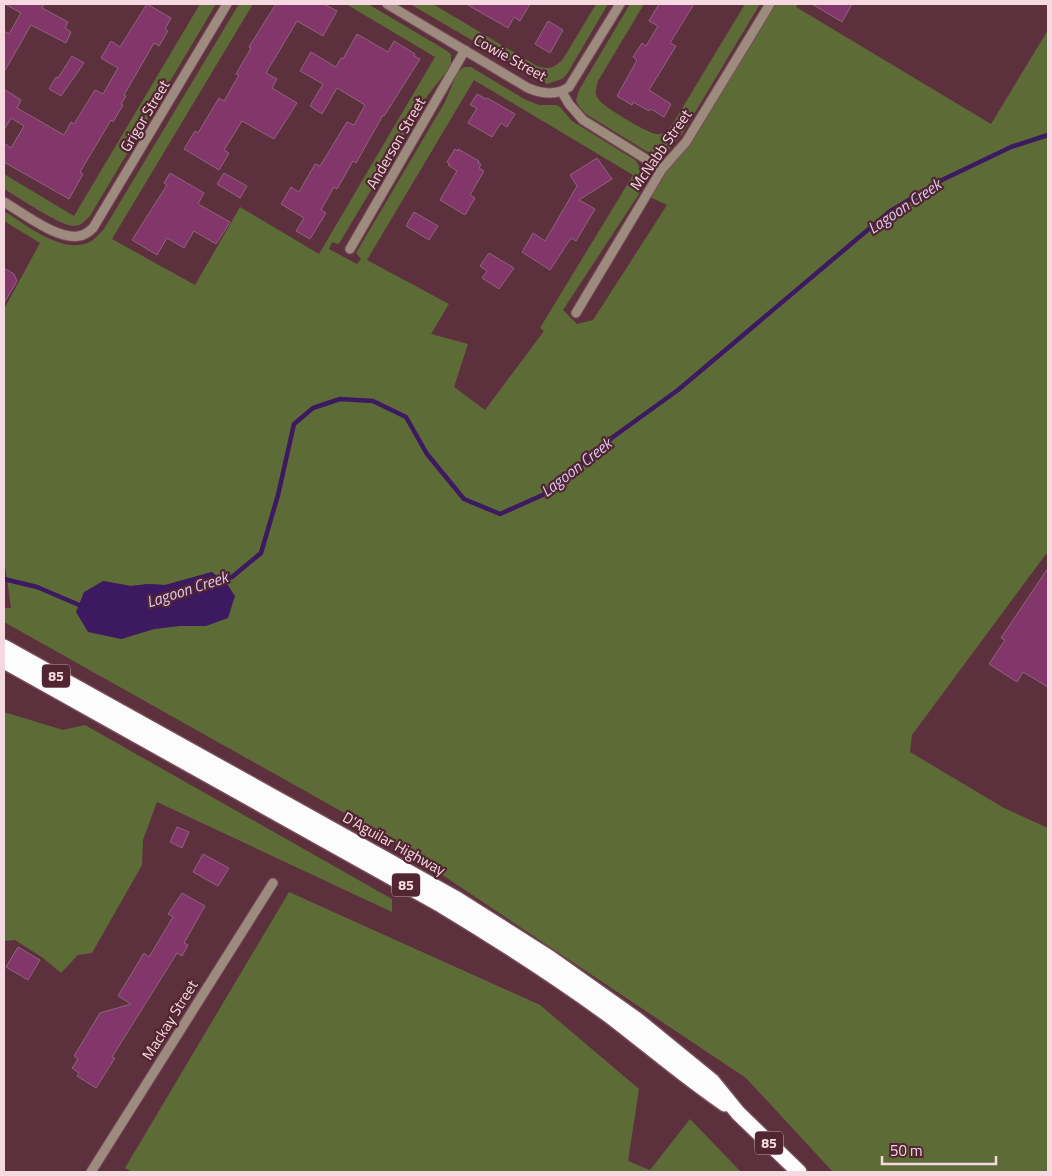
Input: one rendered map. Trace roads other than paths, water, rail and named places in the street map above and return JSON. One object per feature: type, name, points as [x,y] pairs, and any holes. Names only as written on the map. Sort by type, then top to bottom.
[{"type":"highway","name":"D'Aguilar Highway","points":[[4,647],[422,879],[506,929],[589,984],[636,1019],[712,1081],[738,1113],[800,1172]]},
{"type":"highway","name":"D'Aguilar Highway","points":[[4,661],[433,900],[500,941],[557,978],[660,1054],[703,1090],[738,1113]]},
{"type":"street","name":"Grigor Street","points":[[4,202],[58,233],[68,236],[86,234],[93,228],[101,218],[227,4]]},
{"type":"street","name":"Cowie Street","points":[[387,4],[533,90],[546,94],[562,92],[569,104],[584,120],[662,169]]},
{"type":"street","points":[[562,92],[576,78],[620,4]]},
{"type":"street","name":"McNabb Street","points":[[576,312],[662,169],[686,142],[770,4]]},
{"type":"street","name":"Anderson Street","points":[[350,249],[465,50]]},
{"type":"street","name":"Mackay Street","points":[[91,1172],[273,883]]},
{"type":"water","points":[[212,572],[227,584],[235,596],[228,618],[206,626],[179,626],[154,629],[121,639],[88,632],[76,612],[84,592],[103,581],[131,586],[165,585]]},
{"type":"waterway","name":"Lagoon Creek","points":[[218,582],[232,577],[261,553],[278,495],[294,424],[313,408],[340,399],[373,401],[406,417],[427,454],[464,499],[500,514],[547,493],[613,437],[678,390],[889,212],[942,180],[1011,147],[1048,135]]},
{"type":"waterway","name":"Lagoon Creek","points":[[4,579],[37,587],[84,607]]}]
